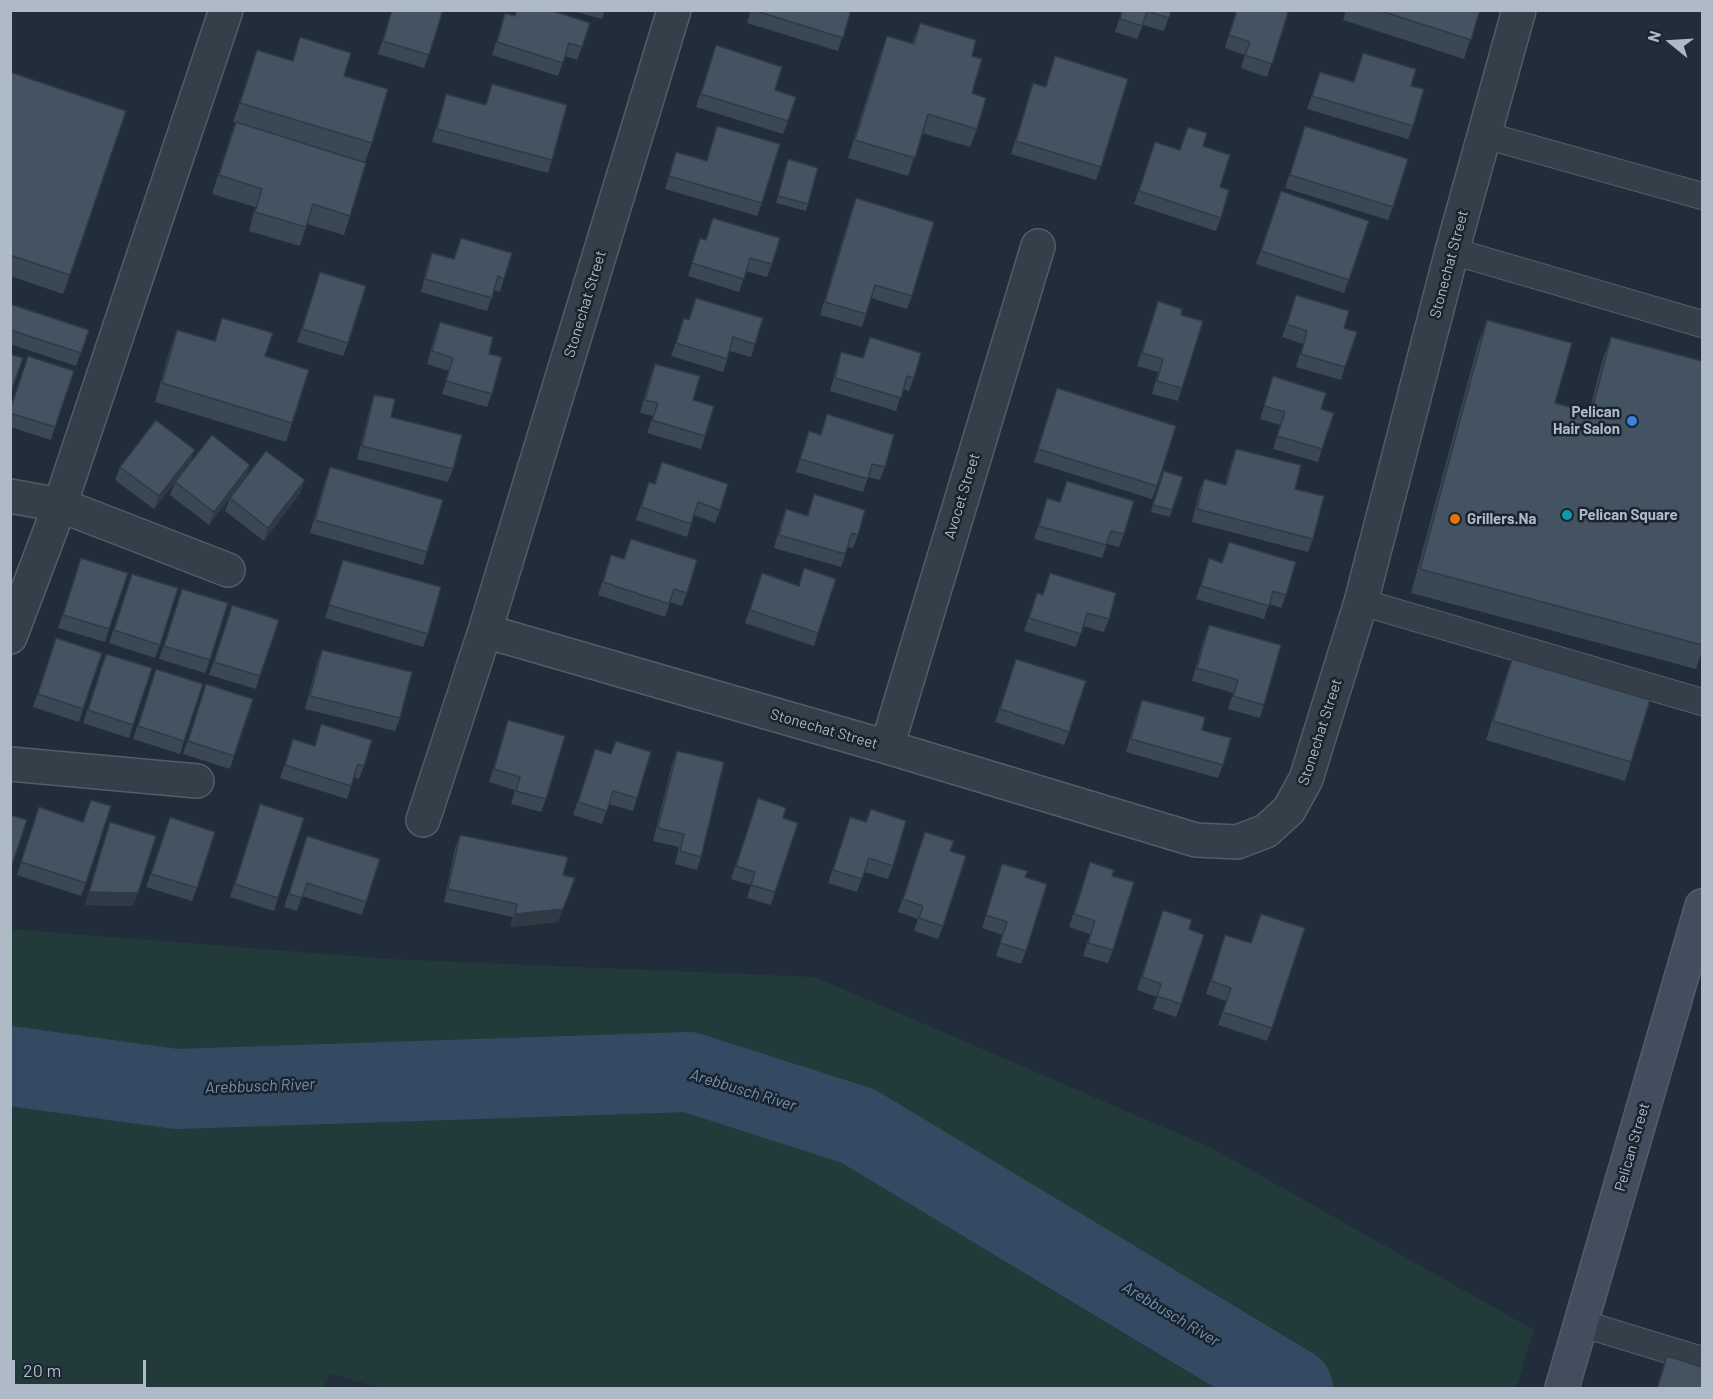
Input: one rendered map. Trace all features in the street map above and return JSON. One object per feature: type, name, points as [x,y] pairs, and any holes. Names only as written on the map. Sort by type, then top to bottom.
[{"type":"street","points":[[10,637],[60,506],[226,10]]},
{"type":"street","name":"Stonechat Street","points":[[423,820],[485,631],[674,10]]},
{"type":"street","name":"Stonechat Street","points":[[485,631],[887,747],[1196,840],[1237,842],[1266,831],[1289,810],[1306,779],[1361,602],[1452,251],[1519,10]]},
{"type":"street","name":"Avocet Street","points":[[887,747],[1038,246]]},
{"type":"street","points":[[10,496],[60,506],[228,570]]},
{"type":"street","points":[[10,764],[197,781]]},
{"type":"street","name":"Pelican Street","points":[[1562,1389],[1702,906]]},
{"type":"lane","points":[[1484,135],[1702,196]]},
{"type":"lane","points":[[1452,251],[1702,324]]},
{"type":"lane","points":[[1361,602],[1702,702]]},
{"type":"lane","points":[[1580,1323],[1702,1359]]},
{"type":"green space","points":[[11,929],[389,959],[815,977],[1212,1148],[1534,1330],[1516,1388],[380,1388],[331,1374],[324,1388],[18,1388],[10,1385]]},
{"type":"building","points":[[392,10],[443,10],[429,55],[383,41]]},
{"type":"building","points":[[517,10],[550,10],[590,23],[582,47],[569,43],[563,63],[497,42],[505,13],[515,16]]},
{"type":"building","points":[[753,10],[851,10],[843,38]]},
{"type":"building","points":[[1122,10],[1171,10],[1169,18],[1147,11],[1142,26],[1120,19]]},
{"type":"building","points":[[1237,10],[1289,10],[1272,64],[1245,55],[1250,42],[1229,35]]},
{"type":"building","points":[[1378,10],[1480,10],[1471,40]]},
{"type":"building","points":[[920,23],[976,40],[972,56],[982,59],[972,93],[986,98],[977,129],[928,114],[915,158],[855,140],[887,36],[914,44]]},
{"type":"building","points":[[300,37],[351,53],[344,76],[388,89],[372,143],[240,103],[257,50],[293,61]]},
{"type":"building","points":[[716,45],[782,67],[775,90],[796,97],[788,121],[701,94]]},
{"type":"building","points":[[1363,53],[1416,69],[1411,86],[1424,89],[1413,126],[1312,96],[1320,72],[1354,82]]},
{"type":"building","points":[[1055,56],[1128,79],[1101,167],[1016,141],[1033,83],[1046,87]]},
{"type":"building","points":[[10,72],[126,111],[70,275],[10,255]]},
{"type":"building","points":[[492,84],[567,105],[552,160],[437,129],[446,94],[486,105]]},
{"type":"building","points":[[236,122],[366,163],[350,216],[313,204],[306,227],[255,212],[262,189],[219,175]]},
{"type":"building","points":[[717,126],[780,144],[762,203],[669,176],[676,152],[707,161]]},
{"type":"building","points":[[1305,126],[1408,159],[1393,207],[1290,175]]},
{"type":"building","points":[[1188,127],[1207,133],[1203,146],[1230,155],[1220,187],[1229,190],[1221,218],[1139,191],[1155,142],[1180,150]]},
{"type":"building","points":[[788,159],[818,168],[808,204],[778,196]]},
{"type":"building","points":[[1281,191],[1369,221],[1349,280],[1261,251]]},
{"type":"building","points":[[856,198],[934,222],[912,296],[875,285],[866,314],[825,302]]},
{"type":"building","points":[[713,218],[780,238],[772,264],[750,258],[744,279],[692,263],[700,238],[706,240]]},
{"type":"building","points":[[461,238],[512,253],[504,279],[498,276],[492,298],[425,279],[432,253],[454,259]]},
{"type":"building","points":[[320,272],[366,286],[348,343],[302,329]]},
{"type":"building","points":[[1296,295],[1349,311],[1344,328],[1357,332],[1345,367],[1301,354],[1307,331],[1287,324]]},
{"type":"building","points":[[696,298],[763,318],[755,344],[733,337],[727,359],[676,343],[684,318],[689,320]]},
{"type":"building","points":[[1158,301],[1182,309],[1181,315],[1203,321],[1182,388],[1157,381],[1163,359],[1142,353]]},
{"type":"building","points":[[10,304],[89,330],[81,353],[10,330]]},
{"type":"building","points":[[222,318],[273,333],[265,356],[309,370],[292,423],[162,383],[177,330],[215,341]]},
{"type":"building","name":"Pelican Square","points":[[1487,320],[1572,343],[1555,403],[1591,413],[1611,337],[1702,361],[1702,645],[1420,569]]},
{"type":"building","points":[[440,322],[493,337],[489,354],[502,357],[492,394],[446,381],[453,358],[432,351]]},
{"type":"building","points":[[870,337],[921,353],[914,378],[907,376],[901,398],[835,378],[841,352],[863,358]]},
{"type":"building","points":[[10,354],[23,358],[10,395]]},
{"type":"building","points":[[28,356],[74,371],[55,427],[10,413]]},
{"type":"building","points":[[655,364],[700,376],[693,400],[714,406],[705,436],[652,420],[658,403],[645,400]]},
{"type":"building","points":[[1273,376],[1326,393],[1321,409],[1334,413],[1322,449],[1277,436],[1285,412],[1264,406]]},
{"type":"building","points":[[1057,388],[1176,426],[1157,486],[1038,449]]},
{"type":"building","points":[[374,395],[395,399],[391,417],[462,435],[453,469],[362,446]]},
{"type":"building","points":[[827,414],[894,435],[885,467],[872,464],[868,479],[800,459],[809,431],[821,435]]},
{"type":"building","points":[[156,420],[195,450],[159,496],[120,467]]},
{"type":"building","points":[[212,435],[250,465],[214,512],[175,482]]},
{"type":"building","points":[[1236,449],[1301,465],[1295,489],[1324,496],[1313,539],[1197,509],[1204,479],[1226,485]]},
{"type":"building","points":[[266,451],[305,480],[268,528],[230,498]]},
{"type":"building","points":[[662,462],[728,484],[720,510],[698,502],[691,524],[641,507],[649,482],[655,484]]},
{"type":"building","points":[[330,467],[443,500],[427,552],[315,520]]},
{"type":"building","points":[[1164,471],[1183,477],[1172,510],[1153,505]]},
{"type":"building","points":[[1067,481],[1134,501],[1124,534],[1111,531],[1106,545],[1039,526],[1047,498],[1060,502]]},
{"type":"building","points":[[814,494],[865,510],[858,535],[852,533],[845,554],[779,535],[786,509],[808,516]]},
{"type":"building","points":[[631,539],[697,560],[687,593],[674,589],[669,604],[603,582],[611,555],[624,559]]},
{"type":"building","points":[[1229,542],[1296,562],[1286,595],[1273,591],[1269,606],[1201,586],[1209,558],[1222,563]]},
{"type":"building","points":[[81,558],[128,573],[109,629],[63,615]]},
{"type":"building","points":[[343,560],[441,587],[428,634],[329,605]]},
{"type":"building","points":[[804,568],[836,579],[818,633],[750,610],[762,573],[799,586]]},
{"type":"building","points":[[1050,573],[1116,593],[1109,619],[1087,613],[1081,634],[1029,618],[1037,593],[1043,595]]},
{"type":"building","points":[[132,574],[178,588],[160,645],[114,630]]},
{"type":"building","points":[[182,589],[228,603],[210,660],[164,646]]},
{"type":"building","points":[[232,605],[279,620],[260,676],[214,662]]},
{"type":"building","points":[[1209,625],[1281,645],[1264,705],[1233,696],[1238,680],[1197,668]]},
{"type":"building","points":[[56,638],[102,653],[83,709],[38,694]]},
{"type":"building","points":[[322,650],[412,672],[400,718],[310,696]]},
{"type":"building","points":[[106,654],[152,668],[133,725],[88,710]]},
{"type":"building","points":[[1016,659],[1086,681],[1069,732],[1000,709]]},
{"type":"building","points":[[1512,659],[1650,700],[1631,762],[1493,721]]},
{"type":"building","points":[[156,669],[203,684],[184,741],[138,726]]},
{"type":"building","points":[[206,684],[253,699],[234,756],[188,741]]},
{"type":"building","points":[[1142,700],[1205,717],[1202,730],[1231,738],[1223,765],[1131,739]]},
{"type":"building","points":[[508,720],[565,736],[546,799],[516,791],[520,777],[494,769]]},
{"type":"building","points":[[321,724],[372,740],[364,766],[358,764],[351,786],[285,765],[293,739],[315,746]]},
{"type":"building","points":[[616,741],[651,752],[637,798],[613,791],[607,811],[578,802],[595,749],[611,754]]},
{"type":"building","points":[[677,751],[724,762],[701,857],[680,851],[684,834],[658,828]]},
{"type":"building","points":[[758,798],[786,808],[783,818],[798,823],[775,892],[751,885],[755,872],[736,866]]},
{"type":"building","points":[[91,800],[111,806],[86,883],[21,862],[39,807],[83,822]]},
{"type":"building","points":[[260,804],[304,818],[278,898],[235,884]]},
{"type":"building","points":[[871,809],[906,821],[893,866],[869,858],[862,879],[833,870],[850,817],[866,822]]},
{"type":"building","points":[[10,815],[27,820],[10,871]]},
{"type":"building","points":[[170,817],[215,832],[197,888],[151,874]]},
{"type":"building","points":[[110,822],[156,836],[138,893],[89,892]]},
{"type":"building","points":[[925,832],[954,841],[950,851],[966,856],[943,926],[919,918],[923,906],[903,899]]},
{"type":"building","points":[[460,835],[568,857],[563,875],[575,878],[563,909],[515,914],[517,904],[448,889]]},
{"type":"building","points":[[307,836],[380,859],[366,902],[307,883],[302,898],[289,894]]},
{"type":"building","points":[[1090,862],[1114,870],[1112,876],[1134,882],[1113,950],[1088,943],[1095,921],[1074,914]]},
{"type":"building","points":[[1002,864],[1028,871],[1025,877],[1047,884],[1026,951],[1000,943],[1007,922],[986,915]]},
{"type":"building","points":[[1163,910],[1192,920],[1189,929],[1204,935],[1181,1004],[1157,996],[1161,984],[1142,977]]},
{"type":"building","points":[[1261,914],[1305,928],[1272,1028],[1223,1012],[1231,988],[1211,981],[1225,935],[1251,943]]},
{"type":"building","points":[[1667,1356],[1702,1367],[1702,1389],[1657,1389]]},
{"type":"waterway","name":"Arebbusch River","points":[[10,1066],[176,1089],[689,1072],[858,1126],[1293,1388]]},
{"type":"place","name":"Pelican Hair Salon","points":[[1632,421]]},
{"type":"place","name":"Pelican Square","points":[[1567,515]]},
{"type":"place","name":"Grillers.Na","points":[[1455,519]]}]
